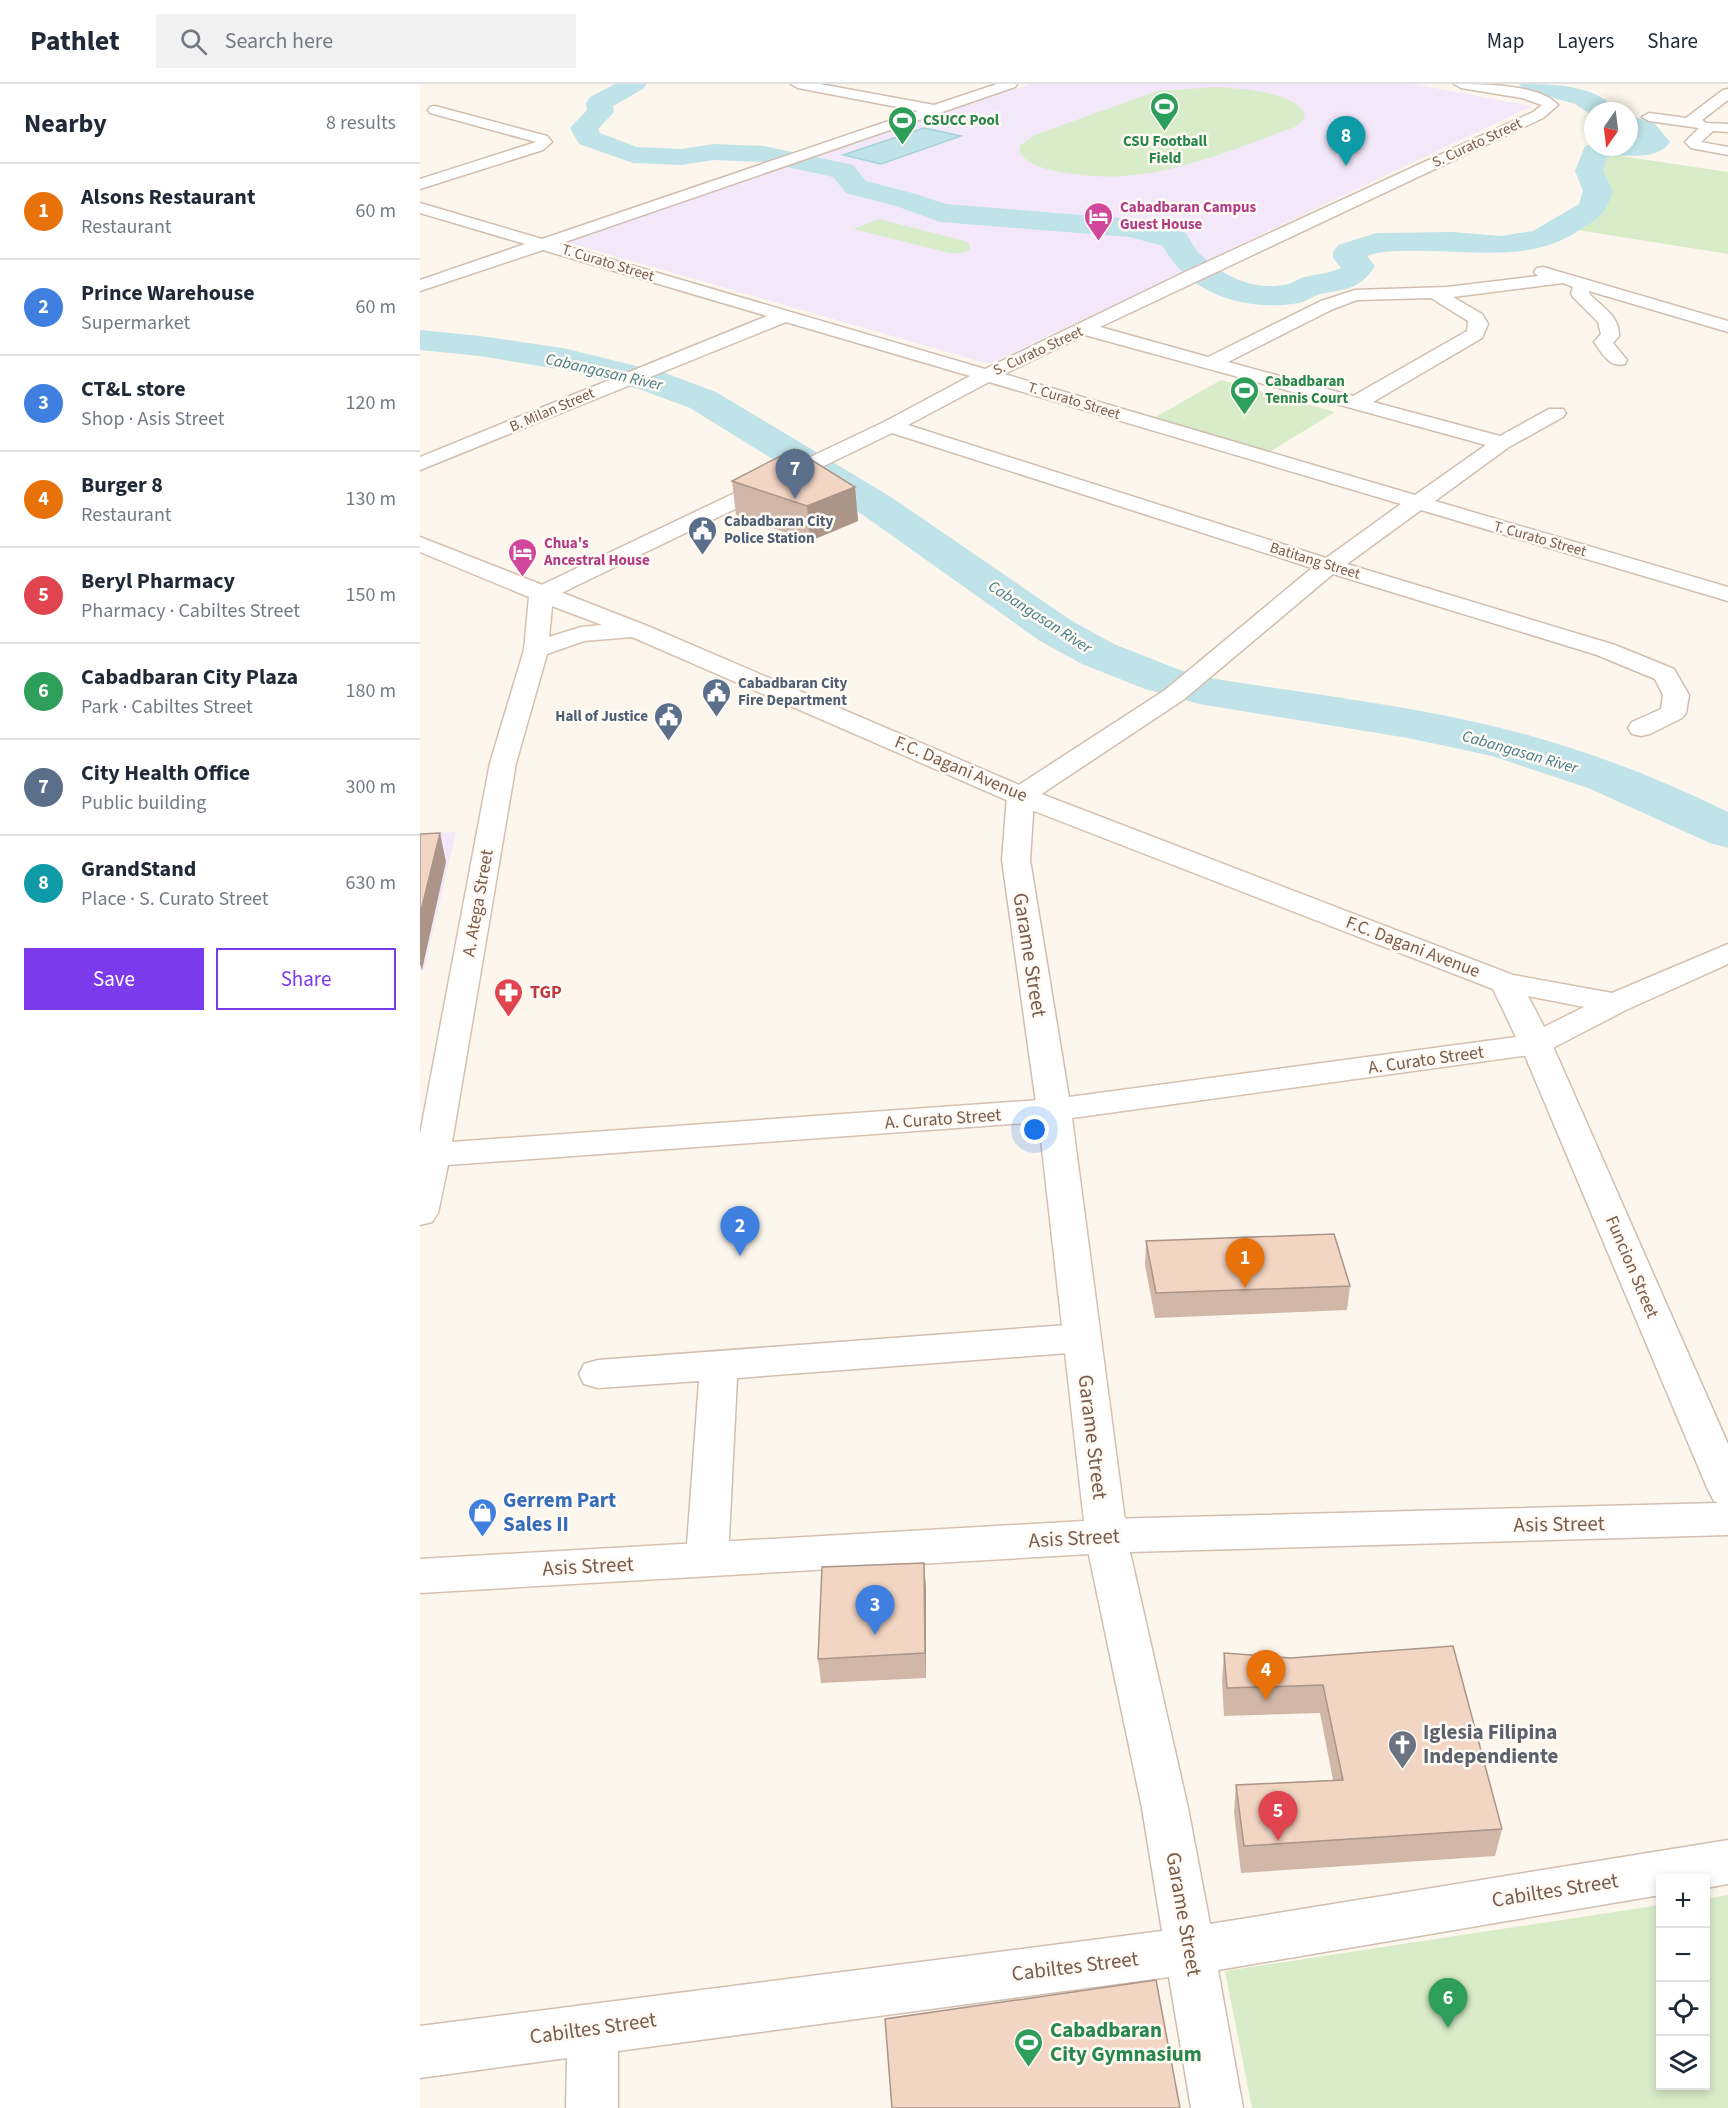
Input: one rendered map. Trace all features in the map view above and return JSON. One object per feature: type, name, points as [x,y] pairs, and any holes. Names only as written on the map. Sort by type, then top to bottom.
[{"type":"street","points":[[798,84],[934,110]]},
{"type":"street","points":[[420,286],[1010,84]]},
{"type":"street","name":"S. Curato Street","points":[[541,594],[891,426],[987,375],[1189,277],[1550,108],[1550,103],[1533,97],[1461,84]]},
{"type":"street","points":[[1689,123],[1728,93]]},
{"type":"street","points":[[420,183],[538,147],[545,142],[542,139],[435,110]]},
{"type":"street","points":[[1648,117],[1728,128]]},
{"type":"street","points":[[1710,126],[1692,142],[1696,145],[1728,151]]},
{"type":"street","name":"T. Curato Street","points":[[420,208],[1728,594]]},
{"type":"street","points":[[1526,266],[1728,327]]},
{"type":"street","points":[[1209,364],[1328,305],[1347,298],[1373,293],[1435,292],[1564,278]]},
{"type":"street","points":[[1583,284],[1580,293],[1607,321],[1611,330],[1610,336],[1603,342],[1618,360]]},
{"type":"street","points":[[1356,403],[1475,333],[1479,324],[1476,318],[1435,292]]},
{"type":"street","name":"B. Milan Street","points":[[420,464],[784,316]]},
{"type":"street","points":[[1085,329],[1502,443]]},
{"type":"street","points":[[1021,796],[1174,695],[1329,566],[1417,503],[1502,443],[1556,413]]},
{"type":"street","name":"Batitang Street","points":[[891,426],[1329,566],[1606,650],[1665,674],[1676,694],[1673,713],[1641,728]]},
{"type":"street","name":"F.C. Dagani Avenue","points":[[420,544],[641,632],[1021,796],[1506,983],[1615,1003]]},
{"type":"street","name":"A. Atega Street","points":[[420,1213],[426,1156],[503,763],[536,650],[541,594]]},
{"type":"street","points":[[536,650],[581,634],[612,631],[641,632]]},
{"type":"street","name":"Garame Street","points":[[1021,796],[1016,860],[1054,1110],[1106,1536],[1165,1808],[1217,2108]]},
{"type":"street","name":"A. Curato Street","points":[[426,1156],[1054,1110],[1536,1044],[1615,1003],[1728,953]]},
{"type":"street","name":"Funcion Street","points":[[1506,983],[1536,1044],[1728,1490]]},
{"type":"street","points":[[598,1374],[1081,1338]]},
{"type":"street","points":[[706,1559],[719,1365]]},
{"type":"street","name":"Asis Street","points":[[420,1576],[1106,1536],[1728,1519]]},
{"type":"street","name":"Cabiltes Street","points":[[420,2052],[1190,1951],[1728,1862]]},
{"type":"street","points":[[592,2108],[593,2028]]},
{"type":"shaded area","points":[[1030,84],[1413,84],[1532,106],[989,364],[566,242]]},
{"type":"shaded area","points":[[456,832],[424,971],[420,971],[420,834]]},
{"type":"green space","name":"CSU Football Field","points":[[1216,87],[1253,90],[1282,97],[1294,102],[1302,109],[1305,118],[1295,127],[1209,158],[1151,173],[1091,176],[1060,172],[1032,163],[1020,152],[1020,146],[1035,135],[1157,91]]},
{"type":"green space","points":[[1599,156],[1621,156],[1728,172],[1728,254],[1565,228],[1602,210],[1607,191],[1591,171]]},
{"type":"green space","points":[[879,219],[965,241],[970,244],[970,249],[963,253],[950,253],[853,229]]},
{"type":"green space","name":"Cabadbaran Tennis Court","points":[[1221,380],[1335,412],[1271,451],[1152,419]]},
{"type":"green space","points":[[1728,1895],[1728,2108],[1252,2108],[1225,1971],[1656,1906],[1656,2090],[1710,2090],[1710,1898]]},
{"type":"water","name":"CSUCC Pool","points":[[924,128],[961,136],[881,164],[843,155]]},
{"type":"building","points":[[794,449],[855,487],[807,506],[732,481]]},
{"type":"building","points":[[440,833],[420,915],[420,834]]},
{"type":"building","points":[[1334,1234],[1350,1286],[1156,1293],[1146,1241]]},
{"type":"building","points":[[924,1563],[925,1653],[818,1659],[822,1567]]},
{"type":"building","points":[[1453,1646],[1502,1829],[1244,1846],[1236,1785],[1343,1780],[1323,1685],[1227,1688],[1224,1653],[1291,1658]]},
{"type":"building","name":"Cabadbaran City Gymnasium","points":[[1156,1980],[1180,2108],[892,2108],[885,2019]]},
{"type":"waterway","points":[[634,84],[599,103],[601,112],[584,128],[589,138],[633,155],[681,157],[714,152],[764,154],[843,171],[856,187],[906,200],[940,213],[1132,228],[1175,240],[1185,258],[1218,282],[1233,291],[1260,296],[1298,293],[1309,286],[1335,283],[1354,274],[1359,266],[1349,258],[1349,252],[1376,242],[1453,241],[1501,245],[1540,239],[1556,232],[1592,209],[1598,191],[1589,171],[1594,156]]},
{"type":"waterway","points":[[1532,84],[1584,98],[1590,102]]},
{"type":"waterway","points":[[1638,127],[1645,130],[1656,142],[1638,148]]},
{"type":"waterway","name":"Cabangasan River","points":[[420,340],[480,346],[563,359],[652,381],[703,400],[877,506],[1056,631],[1098,654],[1161,679],[1199,690],[1408,723],[1510,745],[1606,777],[1728,832]]},
{"type":"place","name":"CSU Football Field","points":[[1165,132]]},
{"type":"place","name":"CSUCC Pool","points":[[902,146]]},
{"type":"place","name":"GrandStand","points":[[1346,166]]},
{"type":"place","name":"Cabadbaran Campus Guest House","points":[[1099,242]]},
{"type":"place","name":"Cabadbaran Tennis Court","points":[[1244,416]]},
{"type":"place","name":"City Health Office","points":[[795,499]]},
{"type":"place","name":"Cabadbaran City Police Station","points":[[703,556]]},
{"type":"place","name":"Chua's Ancestral House","points":[[523,578]]},
{"type":"place","name":"Cabadbaran City Fire Department","points":[[717,718]]},
{"type":"place","name":"Hall of Justice","points":[[669,742]]},
{"type":"place","name":"TGP","points":[[509,1018]]},
{"type":"place","name":"Prince Warehouse","points":[[740,1256]]},
{"type":"place","name":"Alsons Restaurant","points":[[1245,1288]]},
{"type":"place","name":"Gerrem Part Sales II","points":[[482,1538]]},
{"type":"place","name":"CT&L store","points":[[875,1635]]},
{"type":"place","name":"Burger 8","points":[[1266,1700]]},
{"type":"place","name":"Iglesia Filipina Independiente","points":[[1402,1770]]},
{"type":"place","name":"Beryl Pharmacy","points":[[1278,1841]]},
{"type":"place","name":"Cabadbaran City Plaza","points":[[1448,2028]]},
{"type":"place","name":"Cabadbaran City Gymnasium","points":[[1029,2068]]}]
